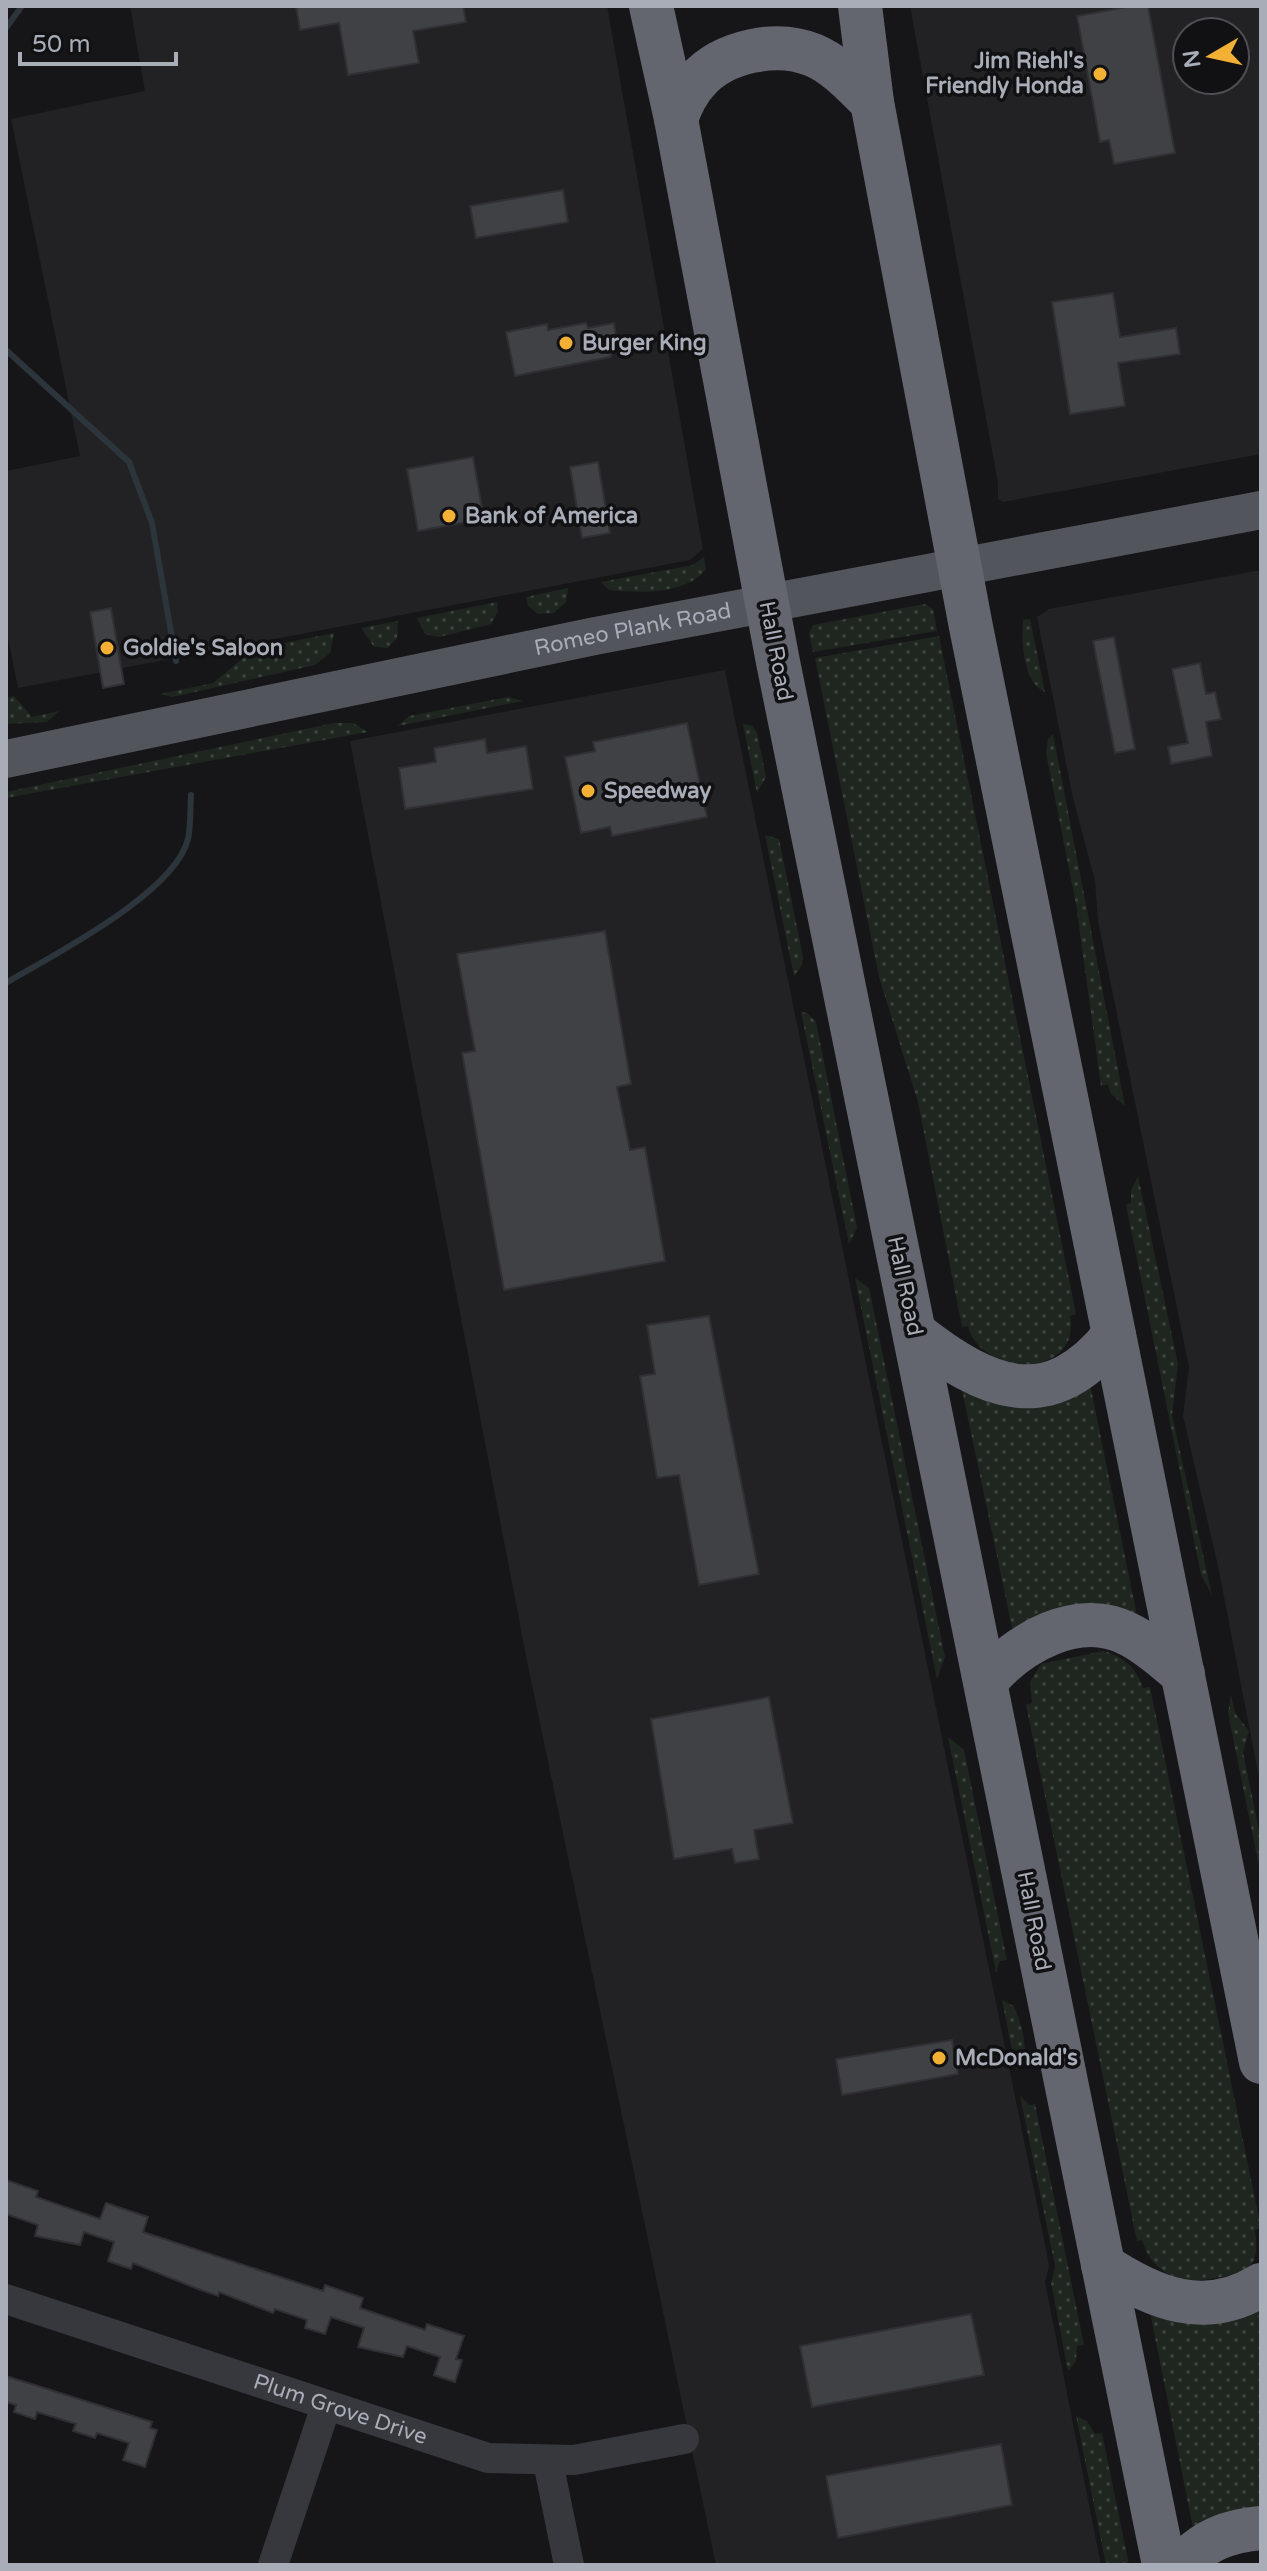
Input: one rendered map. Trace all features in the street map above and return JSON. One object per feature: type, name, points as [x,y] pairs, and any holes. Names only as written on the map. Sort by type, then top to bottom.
[{"type":"highway","name":"Hall Road","points":[[651,6],[676,119],[766,602],[1164,2565]]},
{"type":"highway","points":[[860,6],[872,102],[959,567],[1261,2062]]},
{"type":"highway","points":[[676,119],[685,97],[710,68],[730,58],[778,49],[799,50],[828,63],[872,102]]},
{"type":"highway","points":[[915,1333],[968,1373],[1014,1386],[1055,1380],[1075,1372],[1090,1363],[1114,1335]]},
{"type":"highway","points":[[986,1681],[1003,1661],[1034,1640],[1094,1626],[1130,1634],[1183,1674]]},
{"type":"highway","points":[[1103,2265],[1137,2287],[1182,2303],[1235,2297],[1261,2285]]},
{"type":"highway","points":[[1182,2565],[1208,2541],[1261,2528]]},
{"type":"main road","name":"Romeo Plank Road","points":[[6,759],[766,602],[1261,510]]},
{"type":"street","name":"Plum Grove Drive","points":[[6,2299],[488,2458],[548,2462],[684,2439]]},
{"type":"street","points":[[273,2565],[326,2406]]},
{"type":"street","points":[[548,2462],[569,2565]]},
{"type":"shaded area","points":[[130,6],[607,6],[703,549],[690,560],[18,688],[6,628],[6,471],[80,456],[11,119],[145,91]]},
{"type":"shaded area","points":[[910,6],[1261,6],[1261,454],[1003,502],[998,499],[998,483]]},
{"type":"shaded area","points":[[704,557],[706,570],[697,578],[674,588],[648,592],[609,590],[601,582],[693,565]]},
{"type":"shaded area","points":[[1261,570],[1261,1788],[1218,1566],[1183,1416],[1189,1367],[1098,921],[1095,881],[1073,798],[1037,617],[1049,609]]},
{"type":"shaded area","points":[[568,588],[566,602],[554,613],[538,614],[528,606],[526,597]]},
{"type":"shaded area","points":[[497,602],[498,611],[491,624],[439,637],[425,634],[417,618]]},
{"type":"shaded area","points":[[925,604],[933,609],[937,631],[813,652],[809,633],[813,625]]},
{"type":"shaded area","points":[[1030,619],[1045,692],[1032,680],[1025,660],[1023,620]]},
{"type":"shaded area","points":[[398,621],[397,638],[388,648],[374,647],[361,628]]},
{"type":"shaded area","points":[[334,633],[330,653],[315,665],[172,697],[160,694],[213,683],[254,649]]},
{"type":"shaded area","points":[[939,636],[1076,1314],[1070,1316],[1070,1336],[1061,1351],[1047,1360],[1029,1364],[992,1356],[977,1343],[968,1326],[962,1327],[918,1102],[879,977],[815,658]]},
{"type":"shaded area","points":[[725,670],[1045,2244],[1049,2266],[1045,2282],[1101,2565],[716,2565],[528,1666],[350,741]]},
{"type":"shaded area","points":[[14,696],[32,717],[59,711],[47,722],[6,724],[6,698]]},
{"type":"shaded area","points":[[508,697],[523,701],[398,726],[409,716]]},
{"type":"shaded area","points":[[334,723],[353,723],[368,732],[6,798],[6,792]]},
{"type":"shaded area","points":[[743,724],[752,726],[757,733],[766,777],[757,793]]},
{"type":"shaded area","points":[[1053,734],[1125,1106],[1111,1094],[1108,1085],[1101,1086],[1076,904],[1046,753],[1048,739]]},
{"type":"shaded area","points":[[765,835],[779,839],[803,957],[802,965],[794,976]]},
{"type":"shaded area","points":[[801,1012],[807,1013],[816,1022],[857,1228],[849,1244]]},
{"type":"shaded area","points":[[1138,1176],[1178,1364],[1172,1415],[1212,1595],[1201,1575],[1126,1205],[1131,1203],[1131,1190]]},
{"type":"shaded area","points":[[855,1278],[869,1288],[945,1657],[937,1679]]},
{"type":"shaded area","points":[[1090,1384],[1137,1616],[1013,1632],[962,1390]]},
{"type":"shaded area","points":[[1103,1651],[1123,1660],[1133,1669],[1143,1688],[1150,1687],[1261,2228],[1255,2230],[1256,2253],[1250,2266],[1222,2277],[1196,2280],[1173,2276],[1154,2263],[1142,2240],[1137,2241],[1026,1705],[1032,1703],[1030,1682],[1041,1664]]},
{"type":"shaded area","points":[[1231,1695],[1235,1713],[1249,1731],[1243,1752],[1261,1840],[1261,1876],[1228,1713]]},
{"type":"shaded area","points":[[948,1737],[964,1750],[1007,1960],[1000,1961],[996,1972]]},
{"type":"shaded area","points":[[1002,2000],[1014,2006],[1022,2031],[1024,2057],[1016,2070]]},
{"type":"shaded area","points":[[1020,2096],[1029,2105],[1035,2104],[1084,2345],[1077,2346],[1076,2361],[1068,2371],[1051,2283],[1055,2266]]},
{"type":"shaded area","points":[[1261,2304],[1261,2511],[1193,2528],[1150,2312]]},
{"type":"shaded area","points":[[1076,2416],[1087,2421],[1095,2434],[1102,2433],[1129,2565],[1106,2565]]},
{"type":"building","points":[[296,6],[463,6],[466,22],[413,31],[419,63],[348,75],[339,23],[300,30]]},
{"type":"building","points":[[1148,6],[1175,153],[1114,164],[1109,140],[1100,142],[1077,16]]},
{"type":"building","points":[[563,190],[568,222],[476,238],[470,206]]},
{"type":"building","points":[[1113,293],[1120,337],[1176,328],[1180,354],[1118,363],[1125,406],[1070,414],[1052,302]]},
{"type":"building","points":[[586,323],[588,328],[614,323],[617,342],[610,357],[515,376],[506,332],[547,324],[548,330]]},
{"type":"building","points":[[473,457],[484,519],[418,531],[407,469]]},
{"type":"building","points":[[598,462],[610,533],[582,538],[570,467]]},
{"type":"building","name":"Goldie's Saloon","points":[[111,608],[124,684],[103,688],[90,612]]},
{"type":"building","points":[[1114,637],[1135,749],[1115,753],[1093,641]]},
{"type":"building","points":[[1200,663],[1206,694],[1215,692],[1221,719],[1206,722],[1212,756],[1171,764],[1168,747],[1188,743],[1172,669]]},
{"type":"building","points":[[687,723],[707,817],[612,836],[610,827],[581,833],[565,757],[595,751],[593,742]]},
{"type":"building","points":[[485,739],[487,753],[526,746],[533,789],[405,809],[399,768],[436,762],[434,748]]},
{"type":"building","points":[[605,931],[631,1084],[617,1087],[630,1150],[645,1147],[665,1261],[504,1290],[462,1053],[475,1051],[457,954]]},
{"type":"building","points":[[709,1316],[759,1574],[699,1585],[679,1475],[657,1478],[640,1376],[655,1374],[647,1325]]},
{"type":"building","points":[[769,1697],[793,1823],[754,1830],[759,1859],[735,1863],[732,1849],[674,1859],[651,1719]]},
{"type":"building","points":[[952,2040],[958,2074],[842,2095],[836,2059]]},
{"type":"building","points":[[6,2180],[38,2191],[36,2197],[100,2219],[106,2203],[148,2217],[143,2232],[323,2291],[325,2285],[363,2298],[360,2308],[425,2330],[427,2324],[464,2336],[456,2359],[462,2360],[455,2382],[434,2375],[440,2357],[407,2346],[403,2357],[358,2347],[364,2328],[331,2317],[325,2334],[305,2328],[307,2320],[275,2309],[273,2313],[219,2292],[218,2296],[133,2263],[131,2269],[108,2261],[114,2242],[84,2232],[80,2245],[35,2236],[38,2225],[6,2214]]},
{"type":"building","points":[[971,2314],[984,2375],[812,2407],[800,2346]]},
{"type":"building","points":[[6,2376],[152,2422],[150,2428],[157,2430],[145,2467],[123,2460],[129,2443],[97,2433],[95,2438],[73,2431],[76,2424],[37,2412],[35,2419],[14,2412],[16,2405],[6,2402]]},
{"type":"building","points":[[1001,2444],[1012,2505],[838,2538],[826,2476]]},
{"type":"waterway","points":[[6,28],[22,6]]},
{"type":"waterway","points":[[6,350],[129,462],[152,523],[176,661]]},
{"type":"waterway","points":[[6,983],[110,921],[161,880],[178,860],[188,839],[191,795]]},
{"type":"place","name":"Jim Riehl's Friendly Honda","points":[[1100,74]]},
{"type":"place","name":"Burger King","points":[[566,343]]},
{"type":"place","name":"Bank of America","points":[[449,516]]},
{"type":"place","name":"Goldie's Saloon","points":[[107,648]]},
{"type":"place","name":"Speedway","points":[[588,791]]},
{"type":"place","name":"McDonald's","points":[[939,2058]]}]
